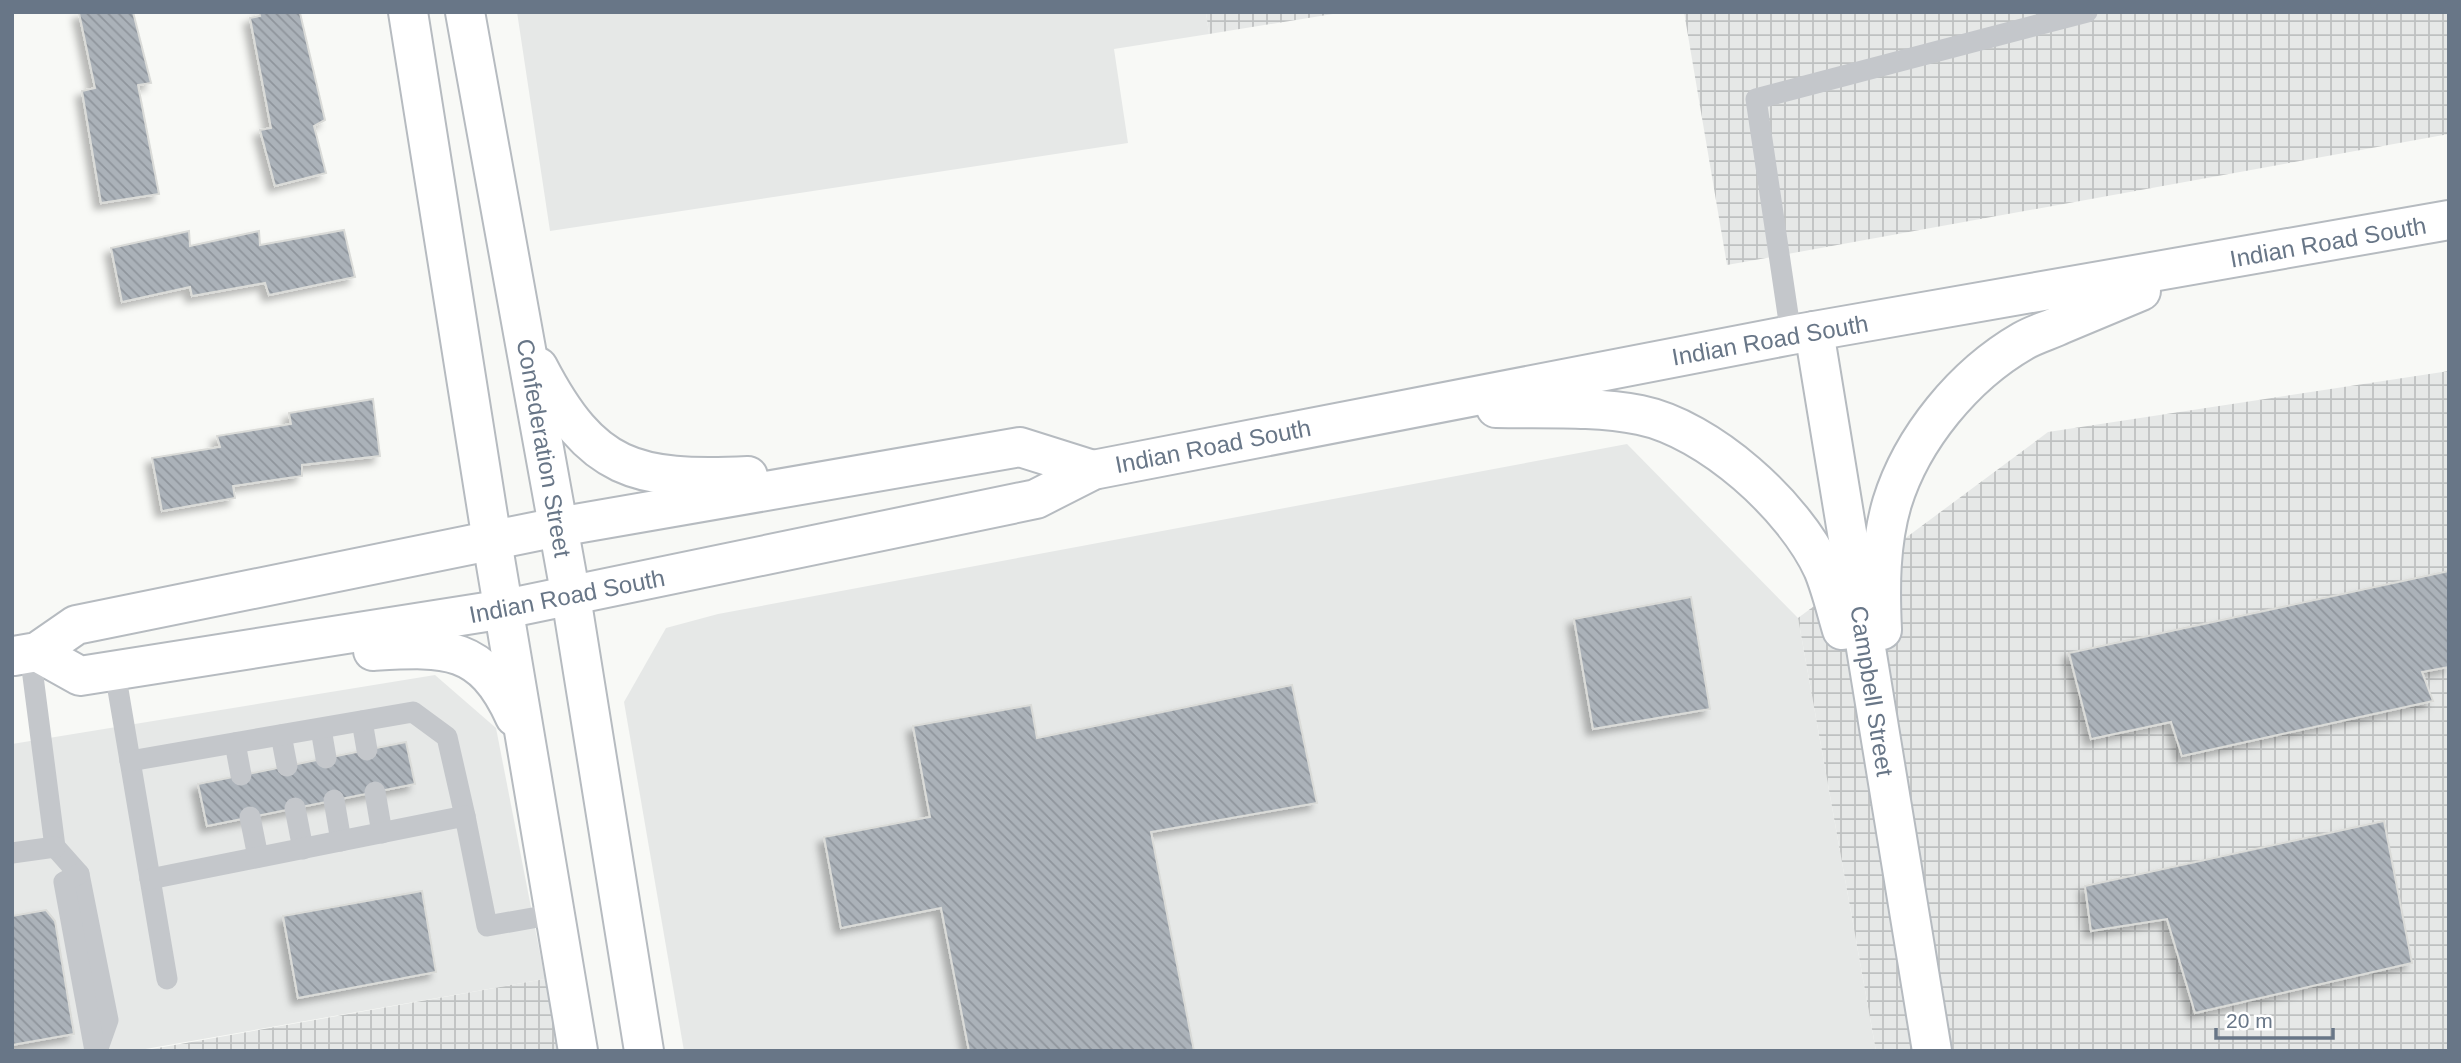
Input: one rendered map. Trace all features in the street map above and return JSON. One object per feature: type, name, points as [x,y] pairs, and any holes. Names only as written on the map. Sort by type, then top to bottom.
[{"type":"main road","points":[[408,12],[492,541],[578,1051]]},
{"type":"main road","name":"Confederation Street","points":[[465,12],[571,596],[644,1051]]},
{"type":"main road","name":"Indian Road South","points":[[26,654],[80,676],[505,609],[1036,499],[1093,470],[1802,333],[2449,220]]},
{"type":"main road","points":[[1889,796],[1881,579],[1884,542],[1893,502],[1910,461],[1930,427],[1984,368],[2024,341],[2202,265]]},
{"type":"main road","name":"Campbell Street","points":[[1802,333],[1889,796],[1932,1051]]},
{"type":"main road","points":[[524,340],[555,400],[583,435],[600,451],[646,472],[680,476],[733,476],[909,467]]},
{"type":"main road","points":[[1410,407],[1602,410],[1643,416],[1693,436],[1757,482],[1803,536],[1823,569],[1889,796]]},
{"type":"main road","name":"Indian Road South","points":[[26,654],[76,625],[558,527],[1020,447],[1093,470]]},
{"type":"main road","points":[[185,660],[411,649],[448,650],[476,662],[494,679],[506,696],[525,738]]},
{"type":"lane","points":[[1802,333],[1756,99],[2087,12]]},
{"type":"lane","points":[[26,654],[55,847],[79,874],[64,882],[96,1051]]},
{"type":"lane","points":[[115,672],[167,979]]},
{"type":"lane","points":[[130,761],[413,712],[447,737],[487,926],[555,914]]},
{"type":"lane","points":[[362,721],[367,750]]},
{"type":"lane","points":[[320,729],[326,758]]},
{"type":"lane","points":[[281,735],[287,766]]},
{"type":"lane","points":[[235,743],[242,775]]},
{"type":"lane","points":[[374,792],[382,833]]},
{"type":"lane","points":[[334,800],[341,841]]},
{"type":"lane","points":[[295,808],[303,849]]},
{"type":"lane","points":[[150,879],[465,816]]},
{"type":"lane","points":[[250,817],[258,858]]},
{"type":"lane","points":[[12,853],[55,847]]},
{"type":"shaded area","points":[[517,12],[1206,12],[1209,34],[1114,49],[1128,143],[550,231]]},
{"type":"shaded area","points":[[1206,12],[1345,12],[1209,34]]},
{"type":"shaded area","points":[[1684,12],[2449,12],[2449,134],[1727,265]]},
{"type":"shaded area","points":[[2449,371],[2449,1051],[1876,1051],[1798,618],[2048,432]]},
{"type":"shaded area","points":[[1627,444],[1798,618],[1876,1051],[684,1051],[624,702],[666,628],[718,614]]},
{"type":"shaded area","points":[[435,675],[496,728],[545,979],[134,1051],[12,1051],[12,744]]},
{"type":"shaded area","points":[[545,979],[559,1051],[141,1051]]},
{"type":"building","points":[[133,12],[151,83],[138,85],[159,194],[101,203],[82,91],[95,88],[79,13]]},
{"type":"building","points":[[259,12],[304,12],[300,13],[325,120],[314,126],[326,173],[275,186],[260,130],[271,128],[250,18],[260,16]]},
{"type":"building","points":[[344,230],[355,277],[269,295],[265,283],[192,296],[190,287],[122,302],[111,248],[189,231],[190,246],[259,231],[260,245]]},
{"type":"building","points":[[373,399],[380,456],[302,465],[302,476],[233,486],[235,498],[162,511],[152,458],[220,447],[217,436],[291,424],[289,413]]},
{"type":"building","points":[[2449,571],[2449,667],[2422,672],[2433,701],[2182,756],[2171,722],[2091,739],[2069,653]]},
{"type":"building","points":[[1691,597],[1710,709],[1593,729],[1574,619]]},
{"type":"building","points":[[1292,685],[1317,803],[1151,832],[1194,1051],[969,1051],[941,908],[841,928],[824,837],[930,817],[913,726],[1031,705],[1037,738]]},
{"type":"building","points":[[406,742],[415,784],[207,826],[198,784]]},
{"type":"building","points":[[2384,821],[2412,963],[2195,1013],[2167,919],[2091,931],[2085,886]]},
{"type":"building","points":[[422,891],[436,972],[298,998],[283,916]]},
{"type":"building","points":[[46,910],[55,921],[74,1034],[12,1045],[12,916]]}]
